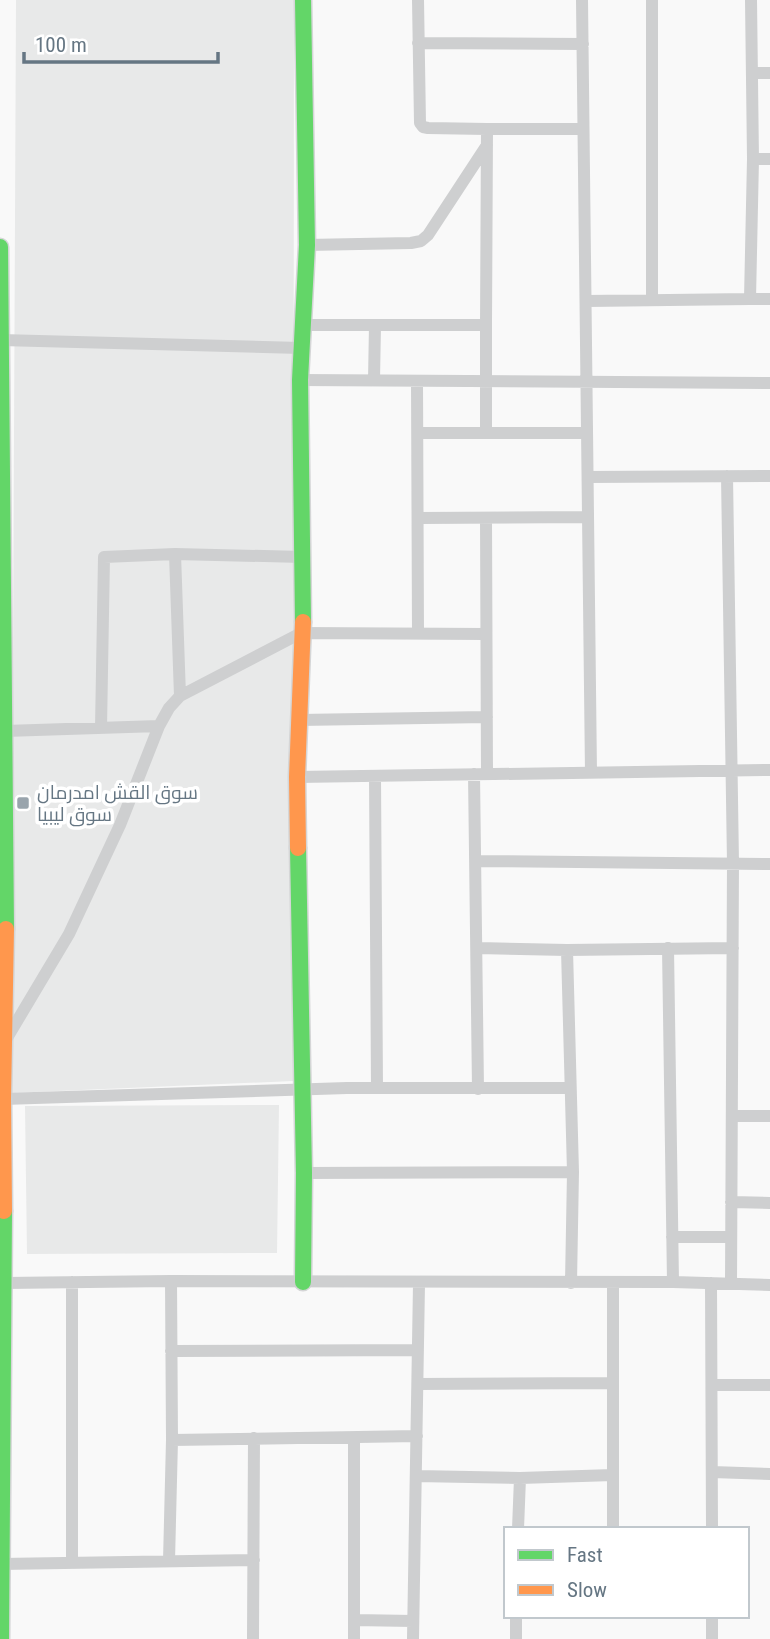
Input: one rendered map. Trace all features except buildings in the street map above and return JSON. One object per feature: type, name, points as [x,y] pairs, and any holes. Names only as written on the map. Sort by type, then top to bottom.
[{"type":"street","points":[[303,0],[307,246],[300,380],[304,605],[297,777],[304,1173],[303,1282]]},
{"type":"street","points":[[418,0],[420,122],[423,127],[583,129]]},
{"type":"street","points":[[582,0],[591,773]]},
{"type":"street","points":[[652,0],[652,300]]},
{"type":"street","points":[[750,299],[753,159],[751,0]]},
{"type":"street","points":[[418,43],[583,44]]},
{"type":"street","points":[[752,73],[770,73]]},
{"type":"street","points":[[486,433],[487,129]]},
{"type":"street","points":[[307,246],[421,241],[428,235],[487,144]]},
{"type":"street","points":[[753,159],[770,159]]},
{"type":"street","points":[[0,247],[5,731],[1,1639]]},
{"type":"street","points":[[587,301],[770,299]]},
{"type":"street","points":[[302,325],[486,325]]},
{"type":"street","points":[[374,380],[375,325]]},
{"type":"street","points":[[1,340],[301,348]]},
{"type":"street","points":[[300,380],[770,383]]},
{"type":"street","points":[[417,380],[418,634]]},
{"type":"street","points":[[418,433],[587,433]]},
{"type":"street","points":[[727,476],[733,771],[731,1283]]},
{"type":"street","points":[[588,477],[770,476]]},
{"type":"street","points":[[419,519],[588,517]]},
{"type":"street","points":[[478,1089],[475,862],[487,717],[486,519]]},
{"type":"street","points":[[101,728],[102,559],[106,556],[175,554],[303,557]]},
{"type":"street","points":[[175,554],[180,696]]},
{"type":"street","points":[[4,1044],[51,966],[92,888],[159,726],[169,708],[180,696],[301,633],[486,634]]},
{"type":"street","points":[[299,720],[487,717]]},
{"type":"street","points":[[5,731],[159,726]]},
{"type":"street","points":[[297,777],[770,770]]},
{"type":"street","points":[[375,775],[377,1088]]},
{"type":"street","points":[[475,862],[770,864]]},
{"type":"street","points":[[478,948],[733,948]]},
{"type":"street","points":[[668,948],[673,1282]]},
{"type":"street","points":[[567,950],[573,1171],[571,1283]]},
{"type":"street","points":[[3,1099],[377,1088],[570,1088]]},
{"type":"street","points":[[733,1116],[770,1116]]},
{"type":"street","points":[[304,1173],[573,1171]]},
{"type":"street","points":[[731,1202],[770,1203]]},
{"type":"street","points":[[672,1237],[731,1237]]},
{"type":"street","points":[[169,1561],[172,1440],[171,1281]]},
{"type":"street","points":[[72,1282],[72,1561]]},
{"type":"street","points":[[3,1283],[673,1282],[770,1285]]},
{"type":"street","points":[[413,1639],[419,1283]]},
{"type":"street","points":[[612,1527],[613,1283]]},
{"type":"street","points":[[711,1283],[712,1527]]},
{"type":"street","points":[[171,1352],[418,1350]]},
{"type":"street","points":[[418,1384],[612,1383]]},
{"type":"street","points":[[713,1385],[770,1385]]},
{"type":"street","points":[[172,1440],[417,1436]]},
{"type":"street","points":[[253,1639],[254,1438]]},
{"type":"street","points":[[354,1439],[354,1639]]},
{"type":"street","points":[[712,1472],[770,1474]]},
{"type":"street","points":[[416,1476],[520,1478],[613,1475]]},
{"type":"street","points":[[518,1527],[520,1478]]},
{"type":"street","points":[[1,1564],[254,1560]]},
{"type":"street","points":[[516,1618],[516,1639]]},
{"type":"street","points":[[712,1618],[712,1639]]},
{"type":"street","points":[[354,1620],[413,1621]]},
{"type":"shaded area","points":[[16,0],[294,0],[293,1081],[11,1093]]},
{"type":"shaded area","points":[[279,1105],[277,1253],[27,1254],[25,1106]]},
{"type":"traffic: fast","points":[[303,0],[307,245],[300,380],[303,622]]},
{"type":"traffic: fast","points":[[0,247],[6,929]]},
{"type":"traffic: fast","points":[[298,848],[304,1173],[303,1282]]},
{"type":"traffic: fast","points":[[1,1639],[4,1211]]},
{"type":"traffic: slow","points":[[298,848],[297,777],[303,622]]},
{"type":"traffic: slow","points":[[4,1211],[6,929]]},
{"type":"place","name":"سوق القش امدرمان سوق ليبيا","points":[[23,803]]}]
